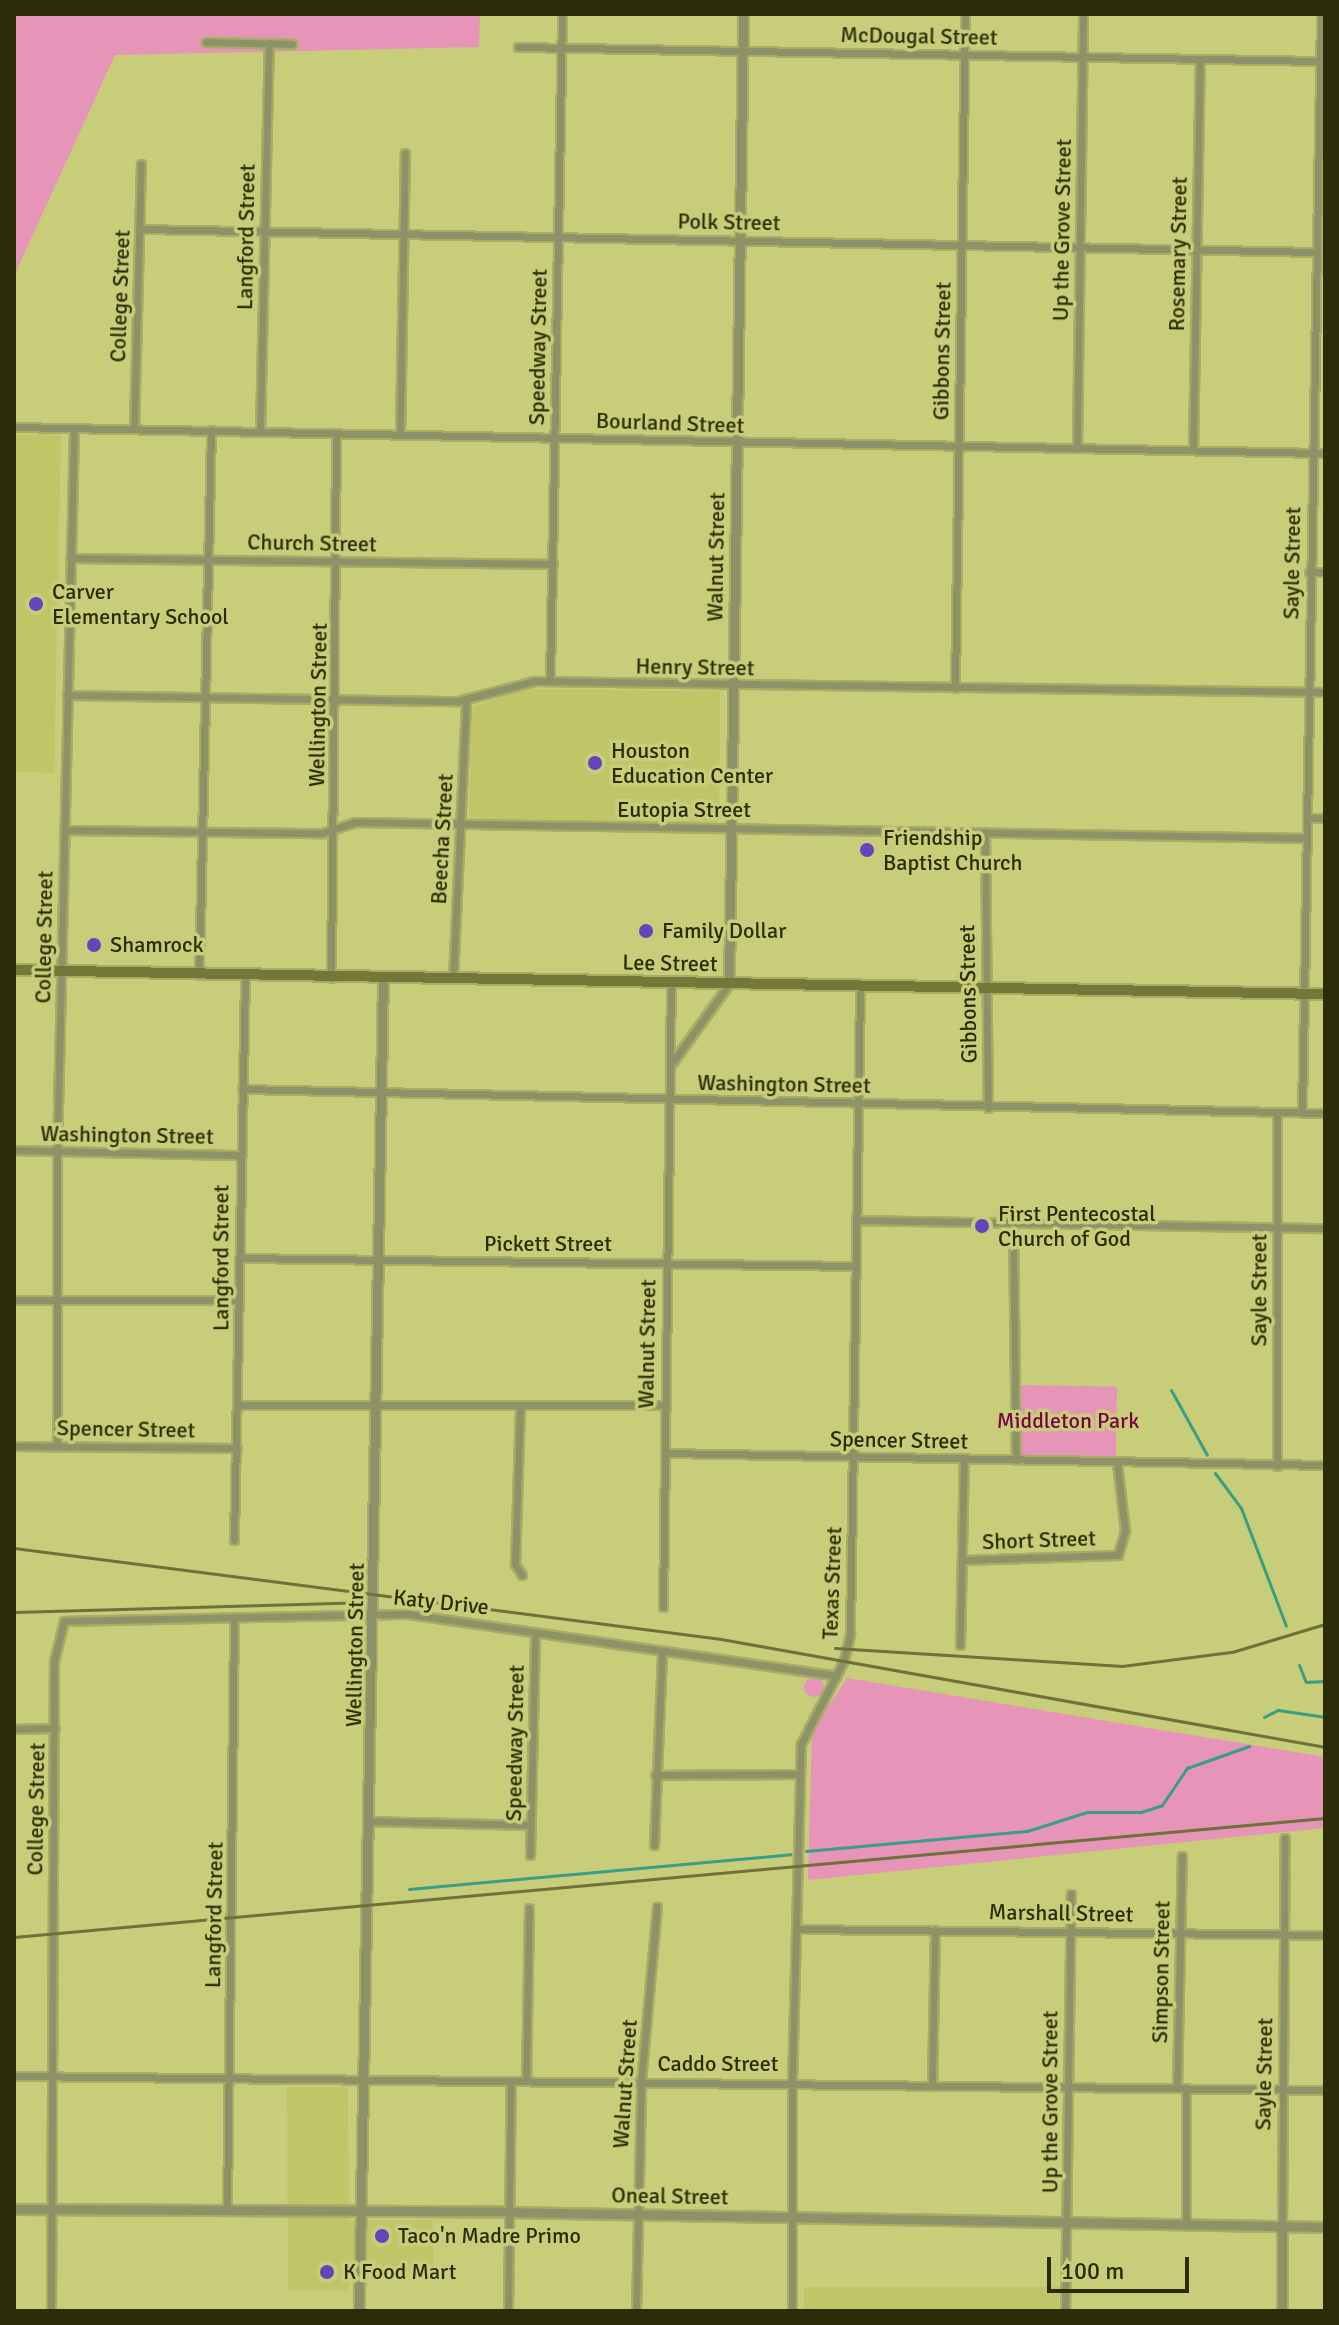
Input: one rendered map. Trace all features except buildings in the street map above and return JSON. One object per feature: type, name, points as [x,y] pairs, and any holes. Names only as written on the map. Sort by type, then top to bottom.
[{"type":"main road","name":"Lee Street","points":[[14,970],[860,988],[1325,994]]},
{"type":"street","name":"Speedway Street","points":[[550,681],[562,14]]},
{"type":"street","name":"Walnut Street","points":[[670,1081],[680,1047],[729,984],[743,14]]},
{"type":"street","name":"Gibbons Street","points":[[955,688],[965,14]]},
{"type":"street","name":"Up the Grove Street","points":[[1077,447],[1083,14]]},
{"type":"street","name":"Sayle Street","points":[[1302,1113],[1309,572],[1317,252],[1321,230],[1321,14]]},
{"type":"street","points":[[206,42],[292,44]]},
{"type":"street","name":"Langford Street","points":[[260,431],[269,43]]},
{"type":"street","name":"McDougal Street","points":[[518,47],[1320,61]]},
{"type":"street","name":"Rosemary Street","points":[[1193,450],[1200,59]]},
{"type":"street","points":[[400,434],[405,153]]},
{"type":"street","name":"College Street","points":[[134,429],[141,164]]},
{"type":"street","name":"Polk Street","points":[[140,229],[1317,252]]},
{"type":"street","points":[[1314,349],[1325,349]]},
{"type":"street","name":"Bourland Street","points":[[14,427],[555,437],[736,444],[1325,453]]},
{"type":"street","name":"College Street","points":[[57,1445],[57,1151],[74,429]]},
{"type":"street","points":[[199,975],[211,430]]},
{"type":"street","name":"Wellington Street","points":[[331,978],[336,699],[336,433]]},
{"type":"street","name":"Church Street","points":[[70,558],[553,564]]},
{"type":"street","points":[[1309,572],[1325,572]]},
{"type":"street","name":"Henry Street","points":[[67,695],[466,700],[550,681],[733,686],[1325,692]]},
{"type":"street","name":"Beecha Street","points":[[453,979],[466,700]]},
{"type":"street","points":[[1307,818],[1325,818]]},
{"type":"street","name":"Eutopia Street","points":[[65,830],[322,833],[334,826],[462,824],[1307,838]]},
{"type":"street","name":"Gibbons Street","points":[[985,832],[988,1108]]},
{"type":"street","name":"Langford Street","points":[[234,1540],[245,976]]},
{"type":"street","name":"Wellington Street","points":[[359,2311],[378,1403],[383,979]]},
{"type":"street","name":"Walnut Street","points":[[663,1607],[671,983]]},
{"type":"street","name":"Texas Street","points":[[792,2311],[792,2083],[800,1774],[808,1726],[837,1676],[850,1633],[860,988]]},
{"type":"street","name":"Washington Street","points":[[242,1089],[988,1108],[1325,1113]]},
{"type":"street","name":"Sayle Street","points":[[1277,1113],[1277,1466]]},
{"type":"street","name":"Washington Street","points":[[14,1150],[240,1155]]},
{"type":"street","points":[[857,1220],[1325,1228]]},
{"type":"street","points":[[1013,1223],[1016,1460]]},
{"type":"street","name":"Pickett Street","points":[[239,1258],[856,1266]]},
{"type":"street","points":[[14,1300],[239,1300]]},
{"type":"street","points":[[238,1405],[664,1405]]},
{"type":"street","points":[[520,1406],[515,1564],[522,1575]]},
{"type":"street","name":"Spencer Street","points":[[14,1446],[237,1448]]},
{"type":"street","name":"Spencer Street","points":[[665,1453],[1325,1465]]},
{"type":"street","points":[[960,1645],[964,1459]]},
{"type":"street","name":"Short Street","points":[[962,1560],[1118,1555],[1125,1530],[1117,1463]]},
{"type":"street","name":"Katy Drive","points":[[57,1644],[64,1621],[234,1619],[373,1613],[535,1632],[837,1676]]},
{"type":"street","name":"Langford Street","points":[[227,2211],[234,1619]]},
{"type":"street","name":"Speedway Street","points":[[530,1855],[535,1632]]},
{"type":"street","name":"College Street","points":[[51,2311],[50,2076],[57,1644]]},
{"type":"street","points":[[654,1845],[662,1651]]},
{"type":"street","points":[[14,1729],[55,1728]]},
{"type":"street","points":[[655,1775],[800,1774]]},
{"type":"street","points":[[368,1821],[531,1825]]},
{"type":"street","name":"Sayle Street","points":[[1282,2311],[1285,1838]]},
{"type":"street","name":"Simpson Street","points":[[1182,1856],[1179,1933],[1186,2224]]},
{"type":"street","name":"Up the Grove Street","points":[[1065,2311],[1071,1894]]},
{"type":"street","name":"Walnut Street","points":[[636,2311],[641,2082],[657,1907]]},
{"type":"street","points":[[526,2081],[529,1908]]},
{"type":"street","name":"Marshall Street","points":[[797,1929],[1325,1935]]},
{"type":"street","points":[[932,2085],[935,1930]]},
{"type":"street","name":"Caddo Street","points":[[14,2076],[1325,2090]]},
{"type":"street","points":[[508,2311],[511,2081]]},
{"type":"street","name":"Oneal Street","points":[[14,2209],[510,2212],[1325,2227]]},
{"type":"shaded area","name":"Carver Elementary School","points":[[14,434],[61,435],[54,773],[14,772]]},
{"type":"shaded area","name":"Houston Education Center","points":[[523,689],[720,691],[719,823],[469,819],[472,707]]},
{"type":"shaded area","points":[[287,2087],[348,2087],[349,2220],[433,2220],[433,2278],[349,2278],[349,2291],[288,2291]]},
{"type":"shaded area","points":[[804,2287],[1059,2287],[1059,2311],[804,2311]]},
{"type":"green space","points":[[14,14],[480,14],[479,47],[115,55],[14,276]]},
{"type":"green space","name":"Middleton Park","points":[[1019,1385],[1117,1387],[1116,1457],[1018,1455]]},
{"type":"green space","points":[[814,1677],[821,1680],[824,1687],[821,1694],[814,1697],[807,1694],[804,1687],[807,1680]]},
{"type":"green space","points":[[847,1678],[1325,1757],[1325,1828],[808,1880],[812,1731]]},
{"type":"waterway","points":[[1171,1390],[1207,1455]]},
{"type":"waterway","points":[[1215,1473],[1241,1508],[1286,1626]]},
{"type":"waterway","points":[[1299,1665],[1306,1682],[1325,1681]]},
{"type":"waterway","points":[[1264,1717],[1278,1710],[1325,1717]]},
{"type":"waterway","points":[[806,1851],[1027,1831],[1087,1812],[1141,1812],[1162,1805],[1187,1768],[1249,1746]]},
{"type":"waterway","points":[[409,1889],[790,1854]]},
{"type":"railway","points":[[14,1548],[721,1639],[1325,1747]]},
{"type":"railway","points":[[14,1612],[362,1602]]},
{"type":"railway","points":[[835,1648],[1122,1666],[1232,1652],[1325,1624]]},
{"type":"railway","points":[[14,1937],[1325,1818]]},
{"type":"place","name":"Carver Elementary School","points":[[36,604]]},
{"type":"place","name":"Houston Education Center","points":[[595,763]]},
{"type":"place","name":"Friendship Baptist Church","points":[[867,850]]},
{"type":"place","name":"Family Dollar","points":[[646,931]]},
{"type":"place","name":"Shamrock","points":[[94,945]]},
{"type":"place","name":"First Pentecostal Church of God","points":[[982,1226]]},
{"type":"place","name":"Taco'n Madre Primo","points":[[382,2236]]},
{"type":"place","name":"K Food Mart","points":[[327,2272]]}]
